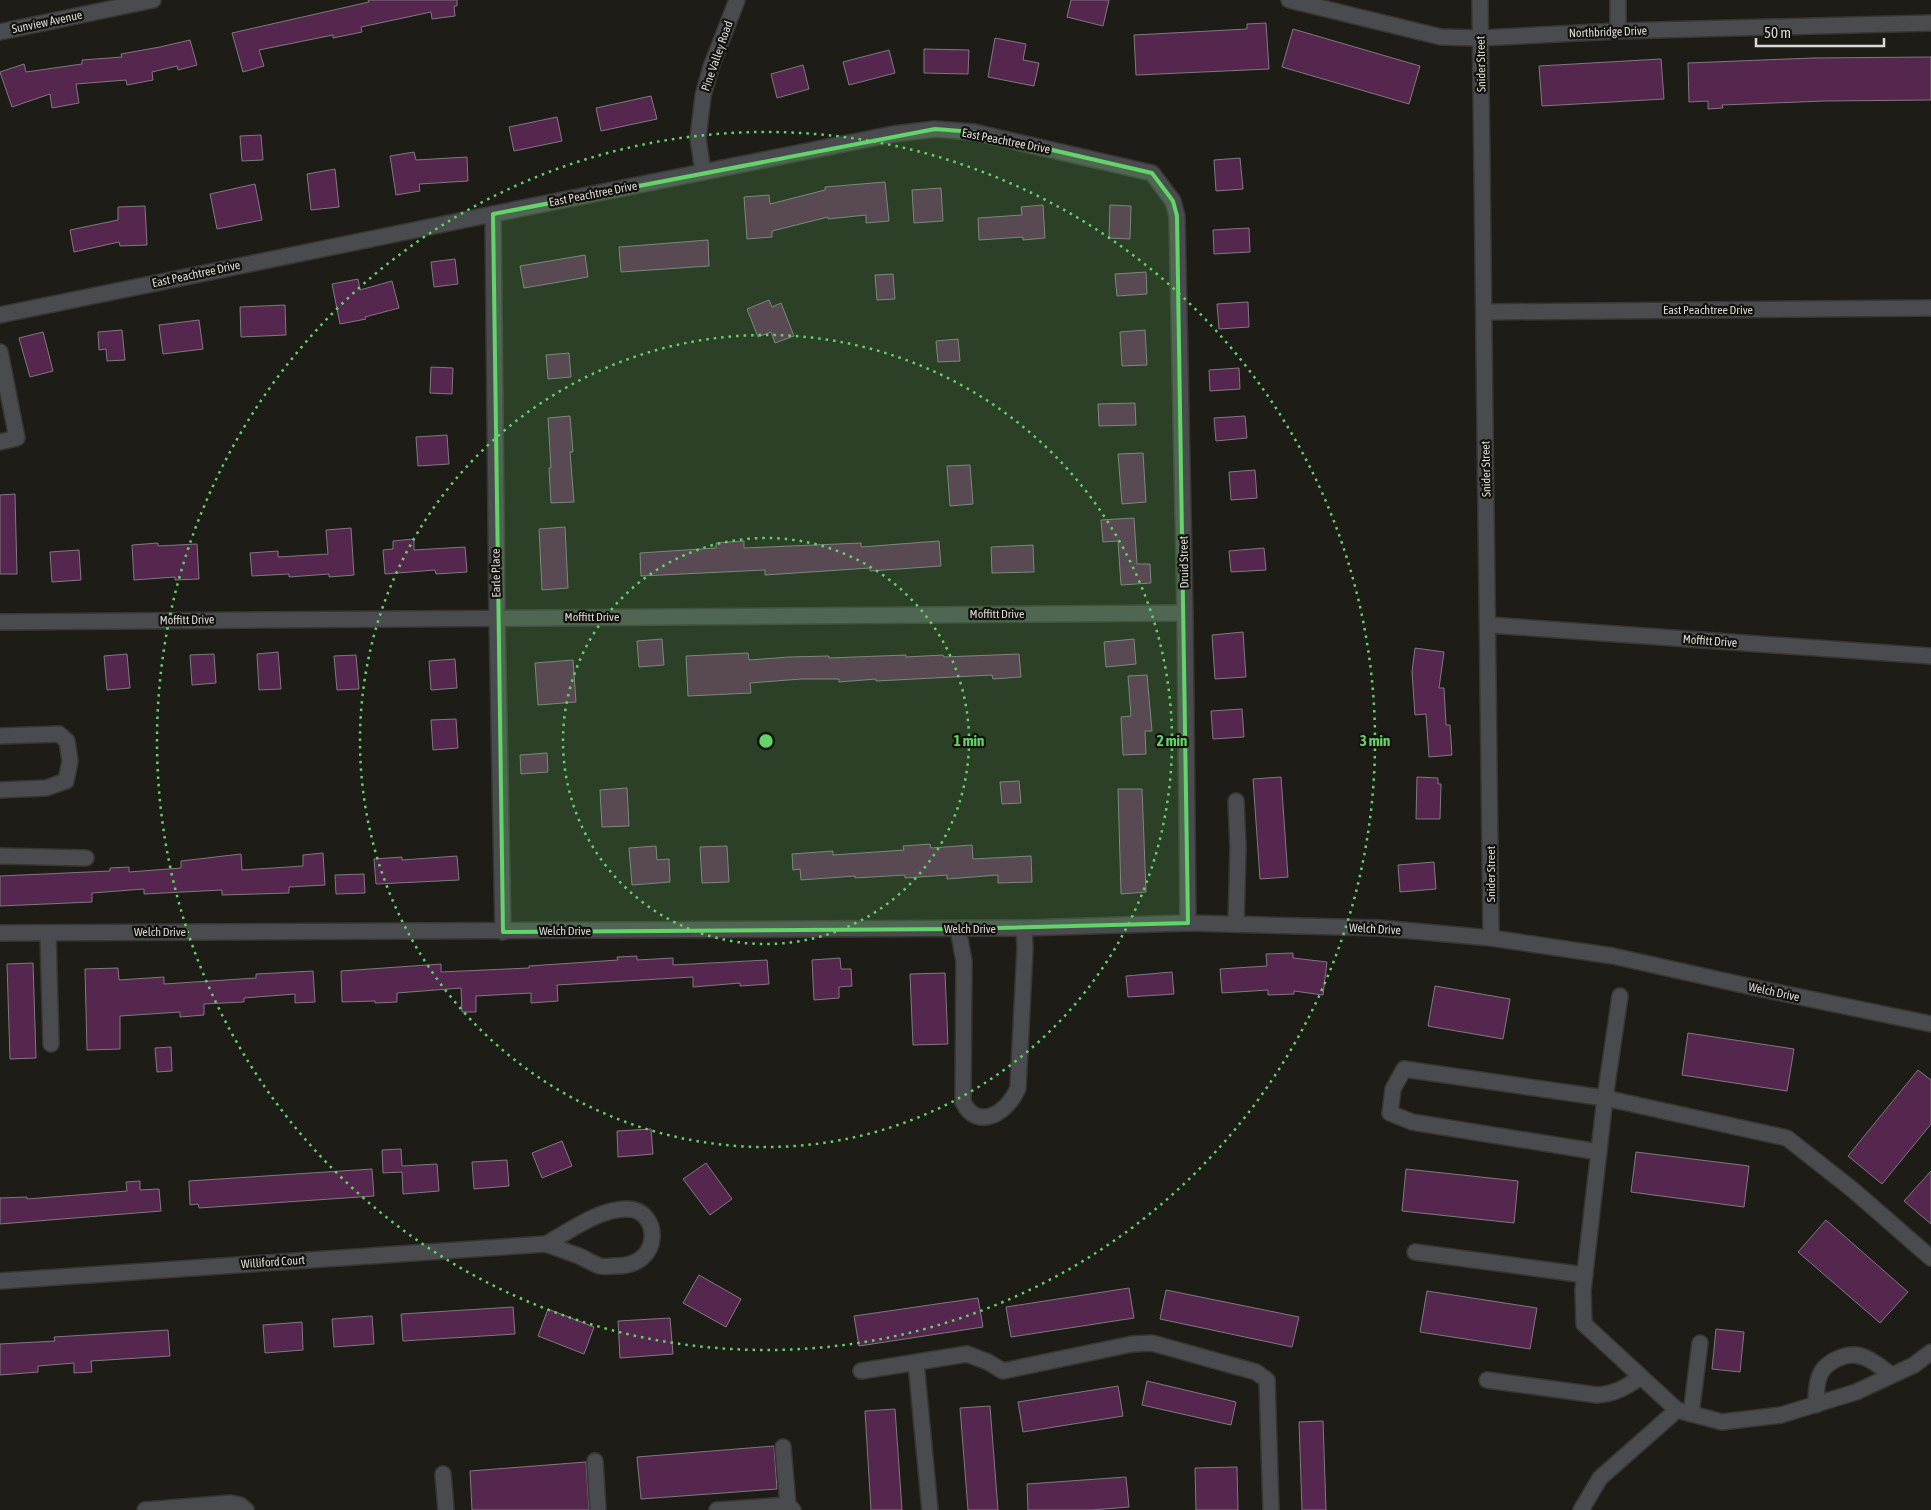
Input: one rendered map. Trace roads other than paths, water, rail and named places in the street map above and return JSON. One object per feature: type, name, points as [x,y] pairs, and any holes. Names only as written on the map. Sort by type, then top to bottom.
[{"type":"street","name":"Sunview Avenue","points":[[0,32],[153,0]]},
{"type":"street","name":"Pine Valley Road","points":[[703,172],[698,138],[703,96],[711,67],[737,0]]},
{"type":"street","name":"Northbridge Drive","points":[[1289,0],[1441,37],[1480,38],[1618,31],[1931,23]]},
{"type":"street","name":"Snider Street","points":[[1480,0],[1491,938]]},
{"type":"street","points":[[1618,0],[1618,31]]},
{"type":"street","name":"East Peachtree Drive","points":[[0,315],[894,134],[935,129],[974,132],[1152,173],[1173,201]]},
{"type":"street","name":"Druid Street","points":[[1173,201],[1177,216],[1185,613],[1188,922]]},
{"type":"street","name":"Earle Place","points":[[493,214],[496,617],[503,932]]},
{"type":"street","name":"East Peachtree Drive","points":[[1484,312],[1931,308]]},
{"type":"street","points":[[0,352],[17,438],[0,442]]},
{"type":"street","name":"Moffitt Drive","points":[[0,622],[1185,613]]},
{"type":"street","name":"Moffitt Drive","points":[[1488,625],[1931,656]]},
{"type":"street","points":[[0,736],[59,734],[67,741],[70,761],[66,781],[46,788],[0,790]]},
{"type":"street","points":[[1236,801],[1238,848],[1236,924]]},
{"type":"street","points":[[0,856],[86,858]]},
{"type":"street","name":"Welch Drive","points":[[0,933],[958,929],[1188,922],[1380,928],[1491,938],[1613,956],[1931,1024]]},
{"type":"street","points":[[958,929],[964,961],[962,1102],[966,1109],[982,1117],[992,1116],[1001,1112],[1015,1096],[1018,1088],[1025,948],[1024,928]]},
{"type":"street","points":[[48,932],[51,1044]]},
{"type":"street","points":[[1620,996],[1605,1098],[1583,1290],[1584,1324],[1641,1377],[1684,1412],[1722,1422],[1781,1415],[1816,1406],[1856,1392],[1914,1365],[1931,1352]]},
{"type":"street","points":[[1599,1152],[1412,1122],[1390,1113],[1393,1089],[1404,1069],[1605,1098],[1787,1138],[1853,1190],[1931,1258]]},
{"type":"street","name":"Williford Court","points":[[0,1280],[546,1244],[585,1222],[610,1212],[624,1209],[636,1210],[646,1217],[653,1235],[652,1244],[646,1255],[632,1265],[622,1266],[600,1266],[546,1244]]},
{"type":"street","points":[[1415,1252],[1585,1275]]},
{"type":"street","points":[[861,1372],[967,1354],[988,1362],[1003,1371],[1132,1344],[1152,1343],[1256,1372],[1267,1380],[1271,1510]]},
{"type":"street","points":[[1580,1510],[1600,1478],[1684,1412],[1700,1343]]},
{"type":"street","points":[[1816,1406],[1816,1394],[1821,1372],[1838,1357],[1855,1355],[1869,1359],[1892,1375]]},
{"type":"street","points":[[916,1362],[930,1510]]},
{"type":"street","points":[[1487,1380],[1596,1395],[1610,1394],[1641,1377]]},
{"type":"street","points":[[717,1510],[791,1507],[783,1447]]},
{"type":"street","points":[[595,1462],[598,1510]]},
{"type":"street","points":[[443,1474],[446,1510]]},
{"type":"street","points":[[145,1510],[231,1503],[240,1505],[246,1510]]}]
